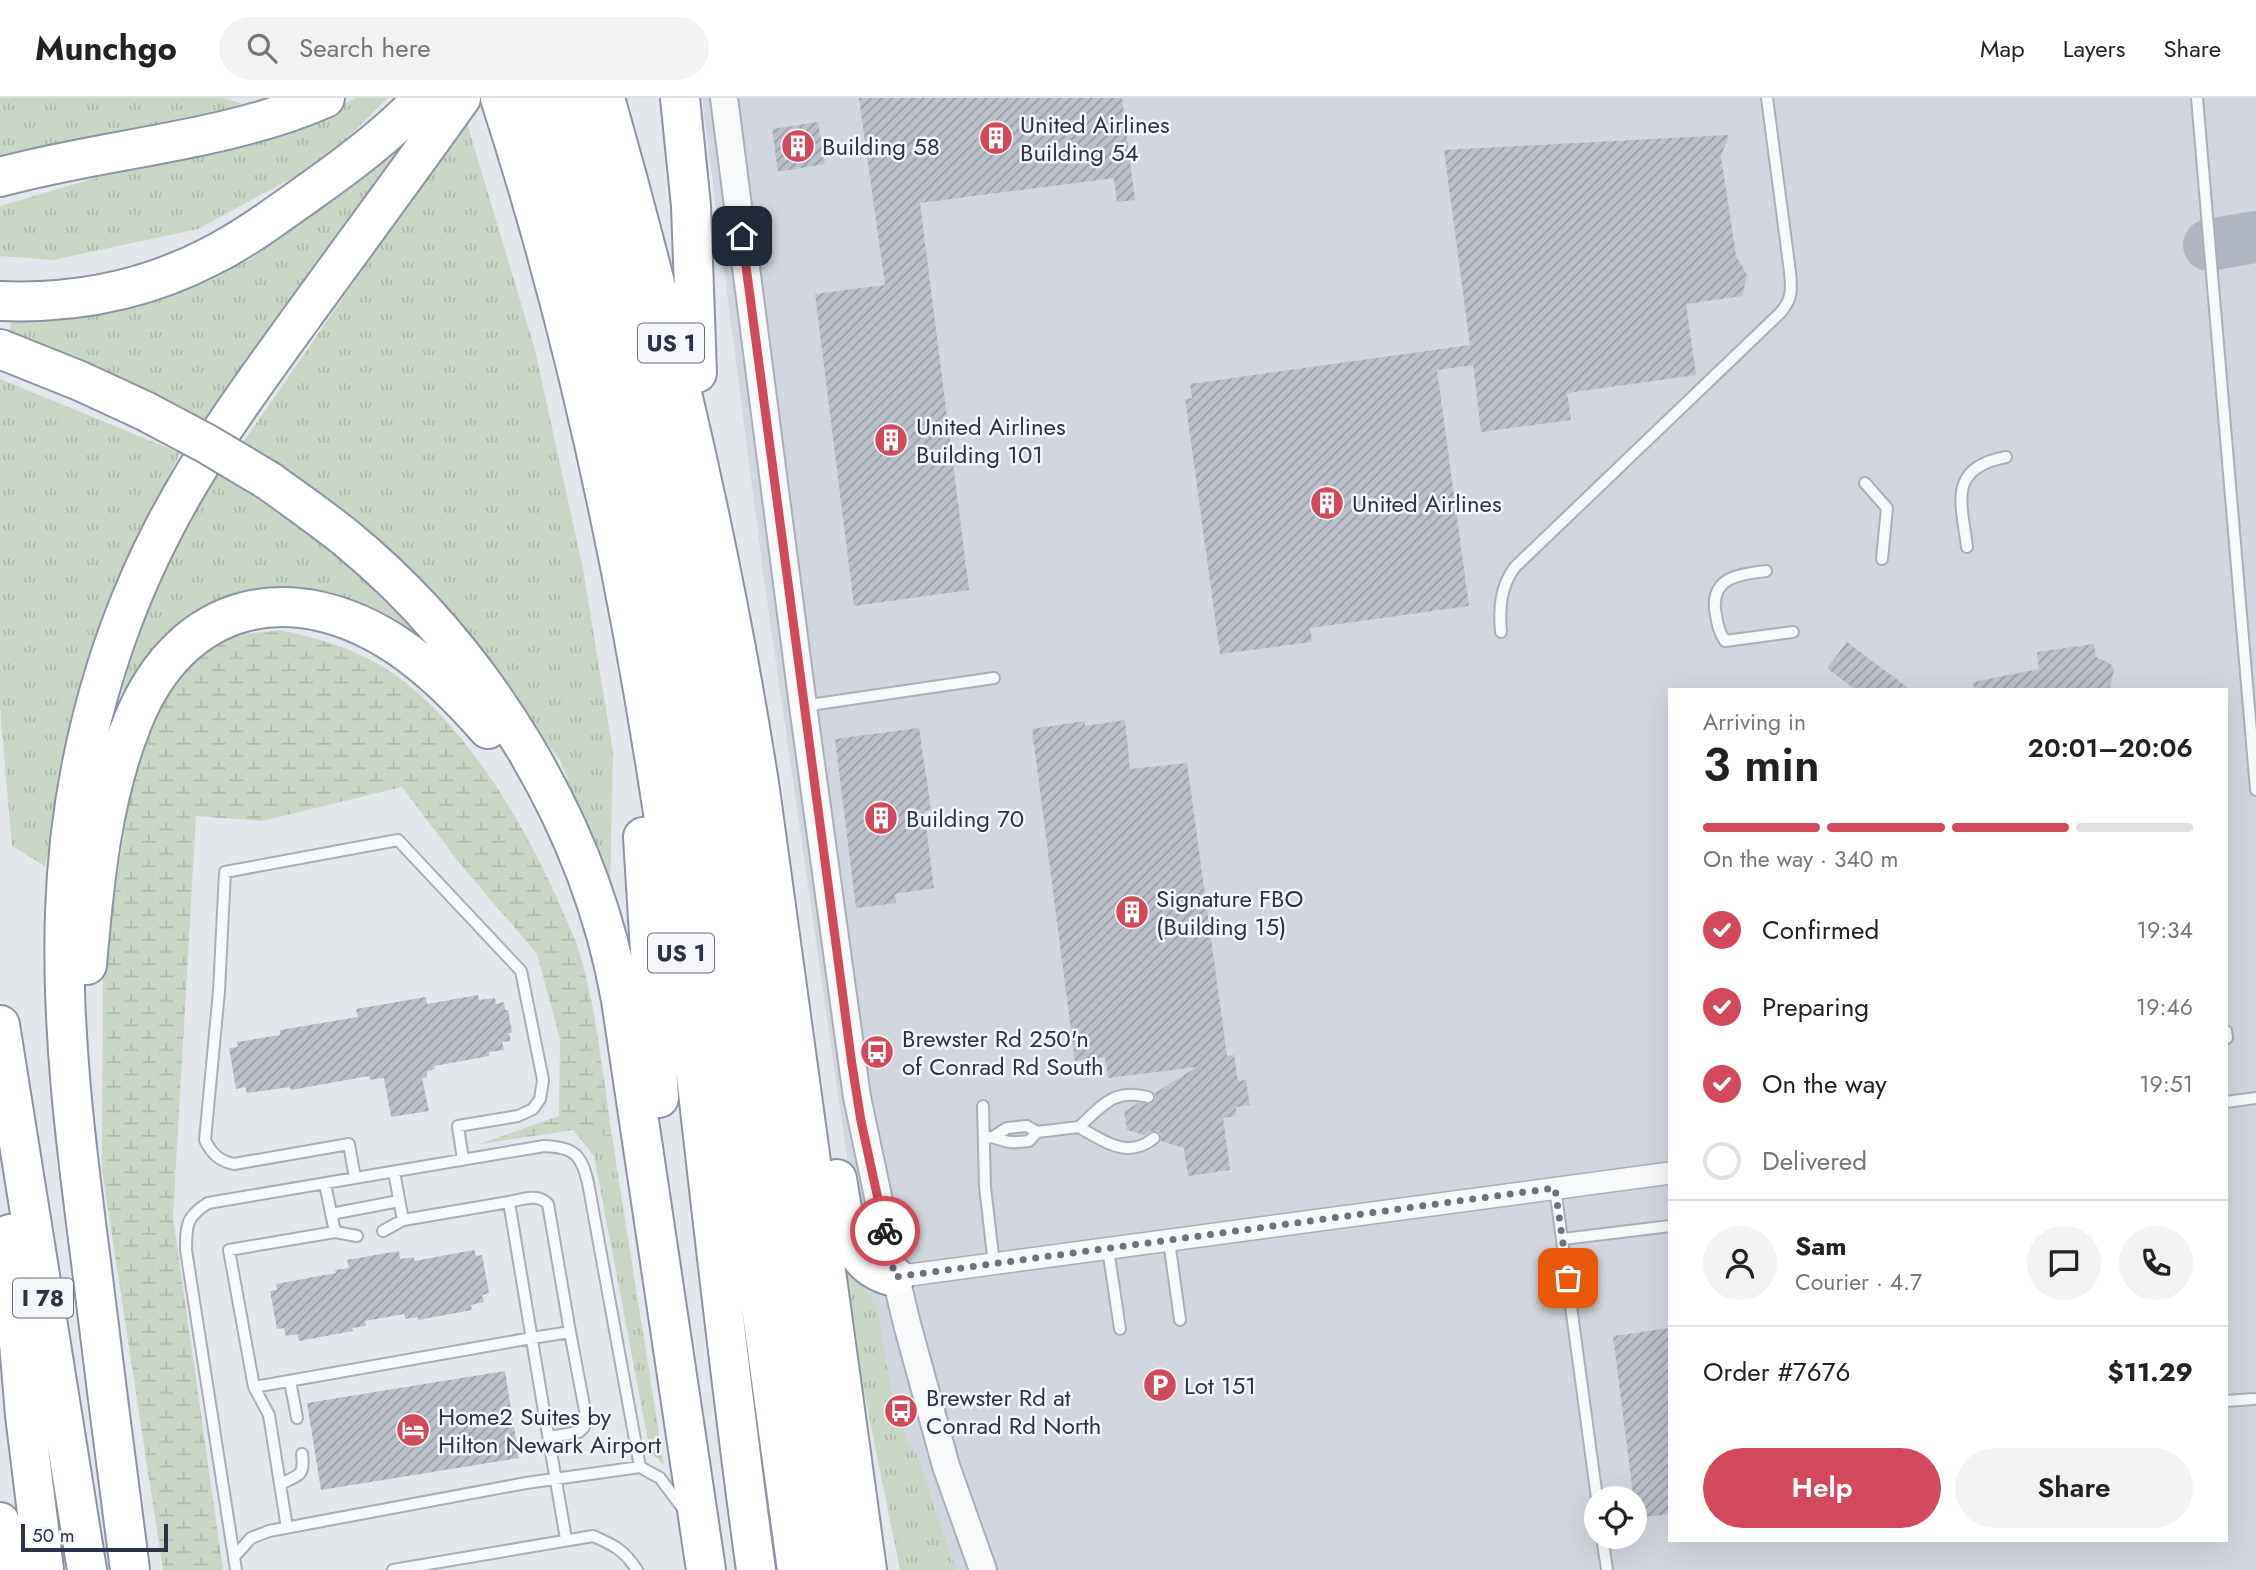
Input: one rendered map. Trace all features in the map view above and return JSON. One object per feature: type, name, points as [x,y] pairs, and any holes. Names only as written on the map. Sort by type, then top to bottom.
[{"type":"highway","points":[[12,174],[243,125],[325,98]]},
{"type":"highway","points":[[481,98],[492,128],[524,173]]},
{"type":"highway","name":"US 1","points":[[500,98],[558,295],[584,401],[625,594],[648,719],[669,858],[755,1570]]},
{"type":"highway","points":[[532,98],[574,240],[608,371],[645,534],[672,673],[705,886],[797,1570]]},
{"type":"highway","points":[[571,98],[657,419],[715,706],[832,1570]]},
{"type":"highway","name":"US 1","points":[[605,98],[676,360],[726,590],[749,717],[867,1570]]},
{"type":"highway","points":[[680,98],[691,206],[696,367],[726,590]]},
{"type":"highway","points":[[0,301],[75,298],[116,291],[167,276],[212,256],[248,235],[385,134],[443,105]]},
{"type":"highway","points":[[130,1570],[78,1163],[65,984],[67,877],[75,806],[88,735],[115,644],[131,600],[161,534],[213,442],[443,105]]},
{"type":"highway","points":[[0,277],[93,271],[163,255],[256,220],[327,179]]},
{"type":"highway","points":[[0,349],[145,411],[269,481],[320,518],[363,554],[415,605],[464,660],[535,764],[566,824],[591,885],[616,969],[704,1553]]},
{"type":"highway","points":[[625,594],[667,1203],[659,1259]]},
{"type":"highway","points":[[78,1163],[79,1070],[89,941],[97,870],[118,769],[134,719],[160,671],[182,646],[223,619],[237,613],[268,607],[316,610],[366,628],[410,655],[451,690],[502,745],[556,823],[591,885]]},
{"type":"highway","points":[[779,932],[805,998],[847,1230],[863,1261],[879,1272],[895,1277]]},
{"type":"highway","name":"I 78","points":[[0,1025],[87,1570]]},
{"type":"highway","points":[[0,1115],[25,1415],[44,1570]]},
{"type":"highway","points":[[9,1217],[62,1570]]},
{"type":"highway","points":[[723,1314],[752,1412],[774,1570]]},
{"type":"highway","points":[[857,1503],[882,1570]]},
{"type":"highway","points":[[0,1522],[8,1570]]},
{"type":"street","points":[[724,98],[857,1097],[895,1277],[942,1453],[983,1570]]},
{"type":"street","points":[[895,1277],[1668,1173]]},
{"type":"lane","points":[[1501,632],[1502,593],[1515,567],[1780,313],[1790,300],[1790,272],[1767,98]]},
{"type":"lane","points":[[2197,98],[2256,790]]},
{"type":"lane","points":[[1967,547],[1961,498],[1966,480],[1975,468],[1990,460],[2006,457]]},
{"type":"lane","points":[[1865,483],[1887,508],[1882,559]]},
{"type":"lane","points":[[1766,571],[1739,575],[1722,584],[1715,604],[1720,634],[1725,641],[1793,632]]},
{"type":"lane","points":[[803,706],[994,678]]},
{"type":"lane","points":[[355,1178],[349,1144],[233,1164],[216,1157],[205,1140],[219,991],[225,872],[398,840],[521,971],[543,1080],[540,1099],[533,1109],[518,1116],[458,1126],[463,1160]]},
{"type":"lane","points":[[989,1138],[1009,1144],[1028,1141],[1037,1132],[1079,1127],[1114,1097],[1127,1093],[1148,1097]]},
{"type":"lane","points":[[2228,1102],[2256,1098]]},
{"type":"lane","points":[[983,1106],[989,1138],[985,1186],[993,1264]]},
{"type":"lane","points":[[1079,1127],[1105,1142],[1123,1148],[1137,1148],[1154,1138]]},
{"type":"lane","points":[[236,1570],[186,1250],[186,1226],[194,1212],[208,1203],[544,1146],[555,1146],[572,1152],[583,1163],[640,1467]]},
{"type":"lane","points":[[394,1172],[403,1220]]},
{"type":"lane","points":[[325,1184],[335,1232]]},
{"type":"lane","points":[[1555,1188],[1595,1486]]},
{"type":"lane","points":[[383,1231],[403,1220],[536,1197],[548,1204],[586,1416],[585,1424],[579,1432],[548,1437]]},
{"type":"lane","points":[[331,1214],[399,1201]]},
{"type":"lane","points":[[509,1202],[566,1539]]},
{"type":"lane","points":[[1563,1239],[1668,1226]]},
{"type":"lane","points":[[287,1528],[269,1415],[254,1387],[229,1251],[335,1232],[356,1236]]},
{"type":"lane","points":[[1169,1241],[1180,1321]]},
{"type":"lane","points":[[1108,1249],[1121,1329]]},
{"type":"lane","points":[[254,1387],[570,1332]]},
{"type":"lane","points":[[290,1381],[297,1418]]},
{"type":"lane","points":[[2228,1401],[2254,1399]]},
{"type":"lane","points":[[280,1484],[300,1475],[304,1468],[302,1454]]},
{"type":"lane","points":[[234,1557],[251,1538],[269,1531],[556,1479],[640,1467],[660,1478],[670,1490],[704,1553]]},
{"type":"lane","points":[[393,1570],[593,1536],[625,1553],[635,1568]]},
{"type":"lane","points":[[1604,1549],[1607,1570]]},
{"type":"shaded area","points":[[702,98],[2256,98],[2256,1570],[910,1570],[898,1510],[764,579]]},
{"type":"green space","points":[[0,98],[223,98],[252,107],[0,158]]},
{"type":"green space","points":[[356,98],[388,98],[325,160],[198,229],[53,260],[0,256],[0,206],[102,176],[221,149],[306,124]]},
{"type":"green space","points":[[466,120],[535,350],[583,569],[613,752],[610,893],[560,760],[418,582],[244,441]]},
{"type":"green space","points":[[394,155],[206,425],[9,335],[11,320],[144,300],[249,260]]},
{"type":"green space","points":[[0,379],[180,453],[101,624],[45,866],[12,846],[0,708]]},
{"type":"green space","points":[[209,467],[334,551],[467,685],[256,593],[181,621],[114,726],[146,595]]},
{"type":"green space","points":[[281,630],[346,649],[367,658],[399,678],[429,703],[457,734],[507,803],[547,876],[578,948],[595,1022],[612,1137],[573,1130],[480,1144],[559,1116],[560,1039],[537,954],[461,865],[402,787],[262,821],[196,816],[173,1217],[223,1570],[163,1570],[102,1170],[103,969],[138,744],[188,663],[236,635]]},
{"type":"green space","points":[[573,1130],[612,1137],[664,1465],[650,1451],[594,1156]]},
{"type":"green space","points":[[840,1256],[861,1281],[877,1309],[890,1385],[907,1441],[920,1460],[957,1570],[900,1570],[854,1341]]},
{"type":"building","name":"United Airlines Building 101","points":[[859,98],[1122,98],[1135,200],[1117,202],[1114,178],[920,203],[969,590],[854,606],[815,294],[885,285]]},
{"type":"building","name":"Building 58","points":[[818,122],[825,164],[778,172],[772,129]]},
{"type":"building","points":[[1729,135],[1721,156],[1736,256],[1747,275],[1742,296],[1686,304],[1696,375],[1567,393],[1571,420],[1481,432],[1473,365],[1437,370],[1469,606],[1310,628],[1312,642],[1220,654],[1185,399],[1192,398],[1190,384],[1470,345],[1444,150]]},
{"type":"building","points":[[1847,642],[1908,688],[1853,688],[1827,668]]},
{"type":"building","points":[[2094,644],[2096,657],[2111,664],[2114,670],[2110,688],[1974,688],[1973,682],[2039,669],[2037,652]]},
{"type":"building","name":"Signature FBO (Building 15)","points":[[1125,720],[1130,769],[1187,763],[1227,1056],[1234,1055],[1238,1081],[1246,1080],[1250,1105],[1236,1107],[1236,1116],[1223,1118],[1230,1170],[1188,1176],[1184,1148],[1161,1141],[1161,1134],[1157,1131],[1144,1135],[1127,1130],[1124,1112],[1138,1103],[1151,1104],[1156,1099],[1155,1093],[1197,1067],[1108,1078],[1105,1057],[1075,1061],[1032,729],[1085,721],[1085,726]]},
{"type":"building","name":"Building 70","points":[[919,728],[931,810],[924,811],[934,888],[895,894],[896,903],[856,908],[835,739]]},
{"type":"building","points":[[478,995],[479,1000],[495,998],[496,1004],[504,1002],[505,1010],[508,1010],[511,1041],[502,1042],[504,1050],[489,1052],[489,1056],[434,1066],[435,1069],[427,1071],[427,1077],[422,1078],[429,1111],[391,1117],[384,1078],[370,1080],[369,1076],[291,1090],[290,1087],[247,1093],[245,1087],[236,1089],[229,1048],[238,1047],[237,1042],[280,1035],[280,1030],[358,1017],[356,1009],[426,997],[427,1004]]},
{"type":"building","points":[[474,1250],[476,1256],[482,1255],[489,1293],[482,1295],[484,1302],[471,1305],[472,1310],[418,1320],[418,1317],[405,1319],[404,1314],[365,1321],[366,1326],[352,1328],[353,1331],[299,1341],[298,1334],[286,1336],[284,1328],[277,1329],[270,1291],[277,1290],[276,1284],[336,1273],[335,1270],[349,1268],[347,1260],[399,1251],[400,1259],[414,1257],[414,1261]]},
{"type":"building","points":[[1668,1328],[1668,1514],[1647,1517],[1647,1486],[1632,1486],[1613,1336]]},
{"type":"building","name":"Home2 Suites by Hilton Newark Airport","points":[[505,1371],[519,1458],[321,1490],[307,1403]]},
{"type":"taxiway","points":[[2209,245],[2256,237]]},
{"type":"way so far","points":[[885,1231],[895,1277],[1555,1188],[1568,1278]]},
{"type":"place","name":"United Airlines Building 54","points":[[996,138]]},
{"type":"place","name":"Building 58","points":[[798,146]]},
{"type":"place","name":"United Airlines Building 101","points":[[891,440]]},
{"type":"place","name":"United Airlines","points":[[1327,503]]},
{"type":"place","name":"Building 70","points":[[881,818]]},
{"type":"place","name":"Signature FBO (Building 15)","points":[[1132,912]]},
{"type":"place","name":"Brewster Rd 250'n of Conrad Rd South","points":[[877,1052]]},
{"type":"place","name":"Lot 151","points":[[1160,1385]]},
{"type":"place","name":"Brewster Rd at Conrad Rd North","points":[[901,1411]]},
{"type":"place","name":"Home2 Suites by Hilton Newark Airport","points":[[413,1430]]},
{"type":"route","points":[[742,236],[852,1065],[885,1231]]}]
